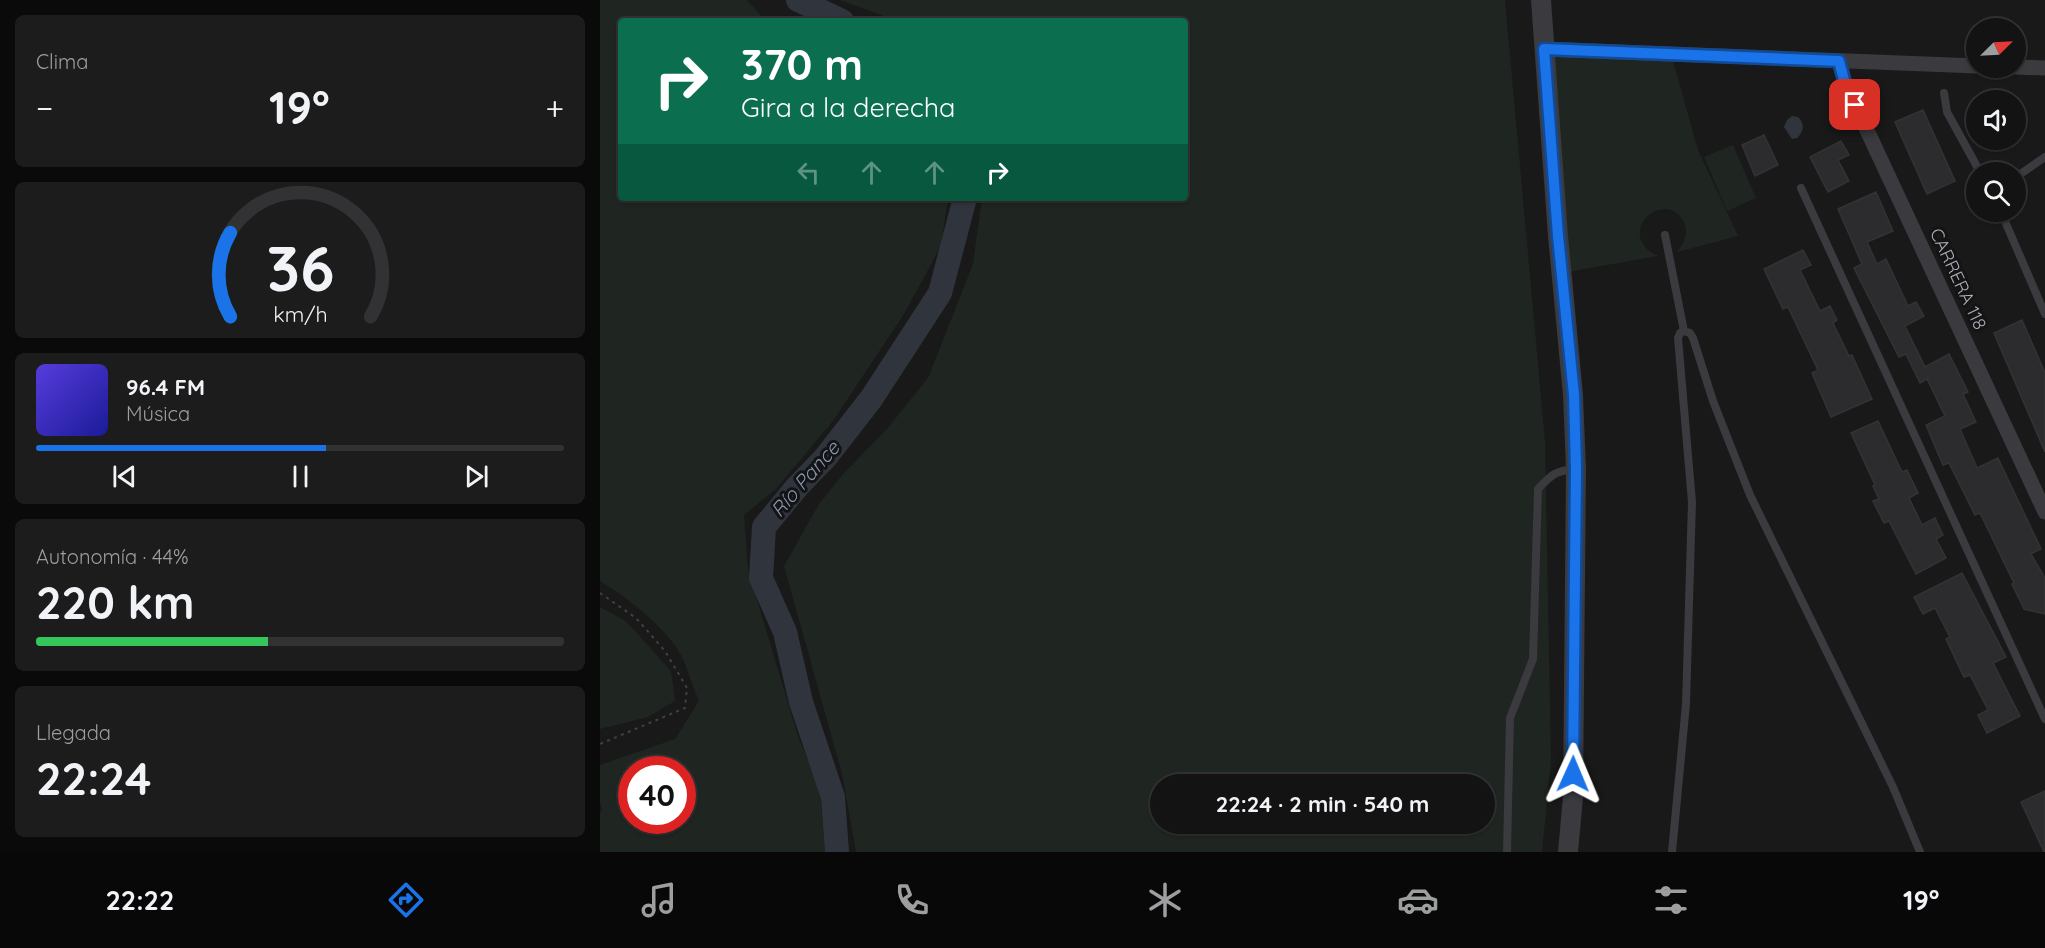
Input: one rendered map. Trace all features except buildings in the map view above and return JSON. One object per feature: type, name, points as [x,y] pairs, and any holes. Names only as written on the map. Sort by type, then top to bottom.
[{"type":"street","points":[[1541,0],[1558,236],[1574,395],[1576,469],[1573,797],[1568,852]]},
{"type":"street","points":[[1544,49],[1966,66]]},
{"type":"street","name":"CARRERA 118","points":[[1839,61],[1845,84],[2045,512]]},
{"type":"street","points":[[2026,67],[2045,68]]},
{"type":"lane","points":[[1944,93],[1947,112],[1974,162]]},
{"type":"lane","points":[[2026,170],[2045,157]]},
{"type":"lane","points":[[1801,188],[2045,719]]},
{"type":"lane","points":[[2005,222],[2045,314]]},
{"type":"lane","points":[[1665,235],[1684,331]]},
{"type":"lane","points":[[1672,852],[1686,704],[1692,502],[1678,338],[1684,331]]},
{"type":"lane","points":[[1684,331],[1690,333],[1693,338],[1713,401],[1750,495],[1893,787],[1920,852]]},
{"type":"lane","points":[[1507,852],[1510,718],[1533,659],[1538,489],[1558,471],[1576,469]]},
{"type":"path","points":[[600,593],[636,618],[665,651],[687,688],[685,708],[600,744]]},
{"type":"shaded area","points":[[600,0],[747,0],[763,18],[618,18],[618,201],[948,201],[941,246],[904,314],[833,421],[776,489],[744,515],[748,570],[798,736],[820,790],[825,852],[600,852],[600,813],[602,811],[600,765],[618,759],[618,834],[696,834],[696,756],[626,756],[675,739],[699,701],[676,646],[634,605],[600,581]]},
{"type":"shaded area","points":[[839,0],[1505,0],[1545,441],[1551,760],[1542,852],[856,852],[842,774],[784,566],[819,504],[843,474],[886,430],[928,378],[973,264],[982,201],[1188,201],[1188,18],[886,18]]},
{"type":"shaded area","points":[[1544,49],[1671,54],[1698,150],[1738,236],[1677,252],[1685,238],[1684,222],[1676,212],[1665,209],[1655,211],[1641,226],[1640,236],[1645,247],[1658,256],[1562,273]]},
{"type":"shaded area","points":[[1792,116],[1800,119],[1803,128],[1797,138],[1792,139],[1784,127]]},
{"type":"shaded area","points":[[1733,145],[1756,198],[1727,211],[1704,157]]},
{"type":"shaded area","points":[[600,607],[624,620],[671,671],[675,701],[648,717],[600,729]]},
{"type":"waterway","name":"Río Pance","points":[[798,0],[836,18]]},
{"type":"waterway","name":"Río Pance","points":[[837,852],[833,797],[801,702],[785,632],[761,578],[764,527],[825,458],[871,399],[940,293],[964,201]]},
{"type":"route","points":[[1573,774],[1576,469],[1574,395],[1558,236],[1544,49],[1839,61],[1845,84],[1855,105]]}]
